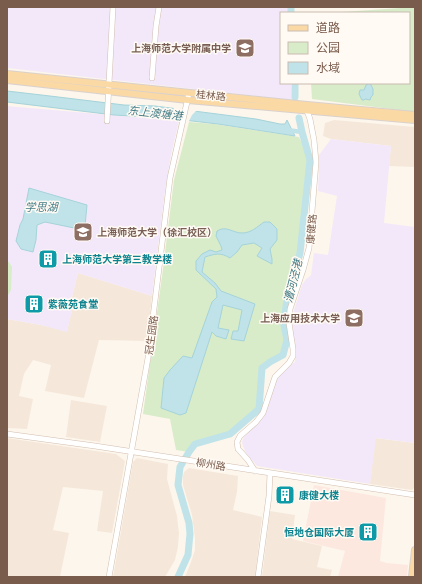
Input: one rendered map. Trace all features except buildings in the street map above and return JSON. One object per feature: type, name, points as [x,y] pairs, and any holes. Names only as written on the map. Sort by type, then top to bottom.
[{"type":"main road","name":"桂林路","points":[[7,74],[108,88]]},
{"type":"main road","name":"桂林路","points":[[7,80],[108,88],[415,120]]},
{"type":"main road","name":"桂林路","points":[[307,108],[415,115]]},
{"type":"main road","points":[[412,577],[415,550]]},
{"type":"street","points":[[107,119],[112,7]]},
{"type":"street","points":[[152,78],[159,7]]},
{"type":"street","name":"冠生园路","points":[[109,577],[151,340],[168,191],[188,96]]},
{"type":"street","name":"康健路","points":[[255,471],[240,451],[238,442],[240,436],[256,422],[263,413],[275,377],[289,363],[293,356],[289,315],[309,248],[316,162],[314,140],[307,108]]},
{"type":"street","name":"柳州路","points":[[7,434],[175,458],[415,496]]},
{"type":"street","points":[[258,577],[269,496],[270,473]]},
{"type":"shaded area","points":[[7,7],[288,7],[289,12],[280,12],[280,84],[291,84],[292,100],[7,68]]},
{"type":"shaded area","name":"上海师范大学（徐汇校区）","points":[[7,106],[179,121],[165,191],[152,296],[78,273],[71,301],[74,302],[67,332],[41,325],[7,319]]},
{"type":"shaded area","points":[[334,120],[415,127],[415,167],[389,166],[391,146],[331,139],[323,136],[325,123]]},
{"type":"shaded area","name":"上海应用技术大学","points":[[331,139],[391,146],[384,223],[415,227],[415,443],[376,438],[370,484],[257,466],[246,453],[242,442],[244,437],[267,410],[280,375],[295,362],[296,352],[292,327],[294,310],[302,285],[311,275],[314,253],[328,255],[337,196],[318,191],[319,155]]},
{"type":"shaded area","points":[[78,273],[152,296],[147,341],[99,340],[84,398],[45,391],[51,365],[33,360],[24,374],[19,396],[33,399],[27,429],[7,428],[7,319],[67,331],[74,302],[71,301]]},
{"type":"shaded area","points":[[71,400],[107,406],[100,442],[66,437]]},
{"type":"shaded area","points":[[7,438],[116,454],[125,461],[112,533],[97,531],[103,491],[63,487],[53,530],[69,533],[60,577],[7,577]]},
{"type":"shaded area","points":[[375,438],[415,443],[415,487],[412,490],[370,484]]},
{"type":"shaded area","points":[[137,458],[168,464],[167,479],[177,516],[179,533],[175,560],[165,577],[113,577],[133,462]]},
{"type":"shaded area","points":[[189,468],[238,476],[237,492],[233,510],[262,517],[255,577],[185,577],[195,550],[192,515],[183,485],[184,472]]},
{"type":"shaded area","points":[[314,485],[386,498],[380,561],[408,565],[407,577],[338,577],[345,551],[303,541]]},
{"type":"shaded area","points":[[270,511],[295,515],[292,539],[322,546],[317,567],[332,570],[330,577],[262,577]]},
{"type":"green space","points":[[415,7],[415,112],[312,99],[311,84],[410,84],[410,12],[342,12]]},
{"type":"green space","points":[[189,122],[214,124],[299,137],[310,160],[300,253],[286,306],[284,325],[287,340],[283,355],[262,368],[259,409],[230,434],[195,444],[189,452],[176,450],[170,419],[143,414],[174,180]]},
{"type":"green space","points":[[7,262],[9,262],[12,267],[11,290],[7,297]]},
{"type":"water","points":[[370,84],[373,89],[373,95],[370,100],[362,100],[359,94],[360,90],[364,90],[366,85]]},
{"type":"water","points":[[7,91],[124,105],[155,106],[256,119],[280,124],[285,124],[287,120],[295,136],[218,124],[166,118],[114,115],[7,102]]},
{"type":"water","name":"学思湖","points":[[29,188],[87,205],[85,226],[79,229],[45,222],[37,225],[36,240],[33,252],[21,249],[16,241],[23,219]]},
{"type":"water","points":[[264,222],[270,222],[277,229],[277,240],[270,249],[272,264],[257,256],[262,248],[254,243],[242,245],[230,258],[218,254],[205,257],[202,272],[215,283],[221,291],[255,304],[244,341],[231,339],[233,331],[238,331],[242,310],[223,305],[218,328],[229,330],[226,339],[216,336],[212,332],[186,413],[180,415],[161,408],[164,378],[183,356],[192,358],[212,302],[217,297],[216,289],[196,270],[196,261],[202,254],[210,250],[216,252],[222,250],[216,236],[217,231],[220,229],[245,233]]},
{"type":"pier","points":[[173,107],[200,110],[196,111],[192,115],[188,123],[176,121],[177,116]]},
{"type":"waterway","name":"漕河泾港","points":[[291,7],[291,12]]},
{"type":"waterway","name":"漕河泾港","points":[[295,84],[295,97]]},
{"type":"waterway","name":"漕河泾港","points":[[178,577],[188,555],[190,534],[189,523],[178,485],[180,467],[195,444],[230,434],[259,409],[262,368],[283,355],[287,340],[284,325],[286,306],[300,253],[310,160],[299,118]]},
{"type":"waterway","name":"东上澳塘港","points":[[287,130],[302,132]]},
{"type":"place","name":"上海师范大学附属中学","points":[[245,48]]},
{"type":"place","name":"上海师范大学（徐汇校区）","points":[[83,232]]},
{"type":"place","name":"上海师范大学第三教学楼","points":[[48,259]]},
{"type":"place","name":"紫薇苑食堂","points":[[34,304]]},
{"type":"place","name":"上海应用技术大学","points":[[354,318]]},
{"type":"place","name":"康健大楼","points":[[285,495]]},
{"type":"place","name":"恒地仓国际大厦","points":[[368,532]]}]
